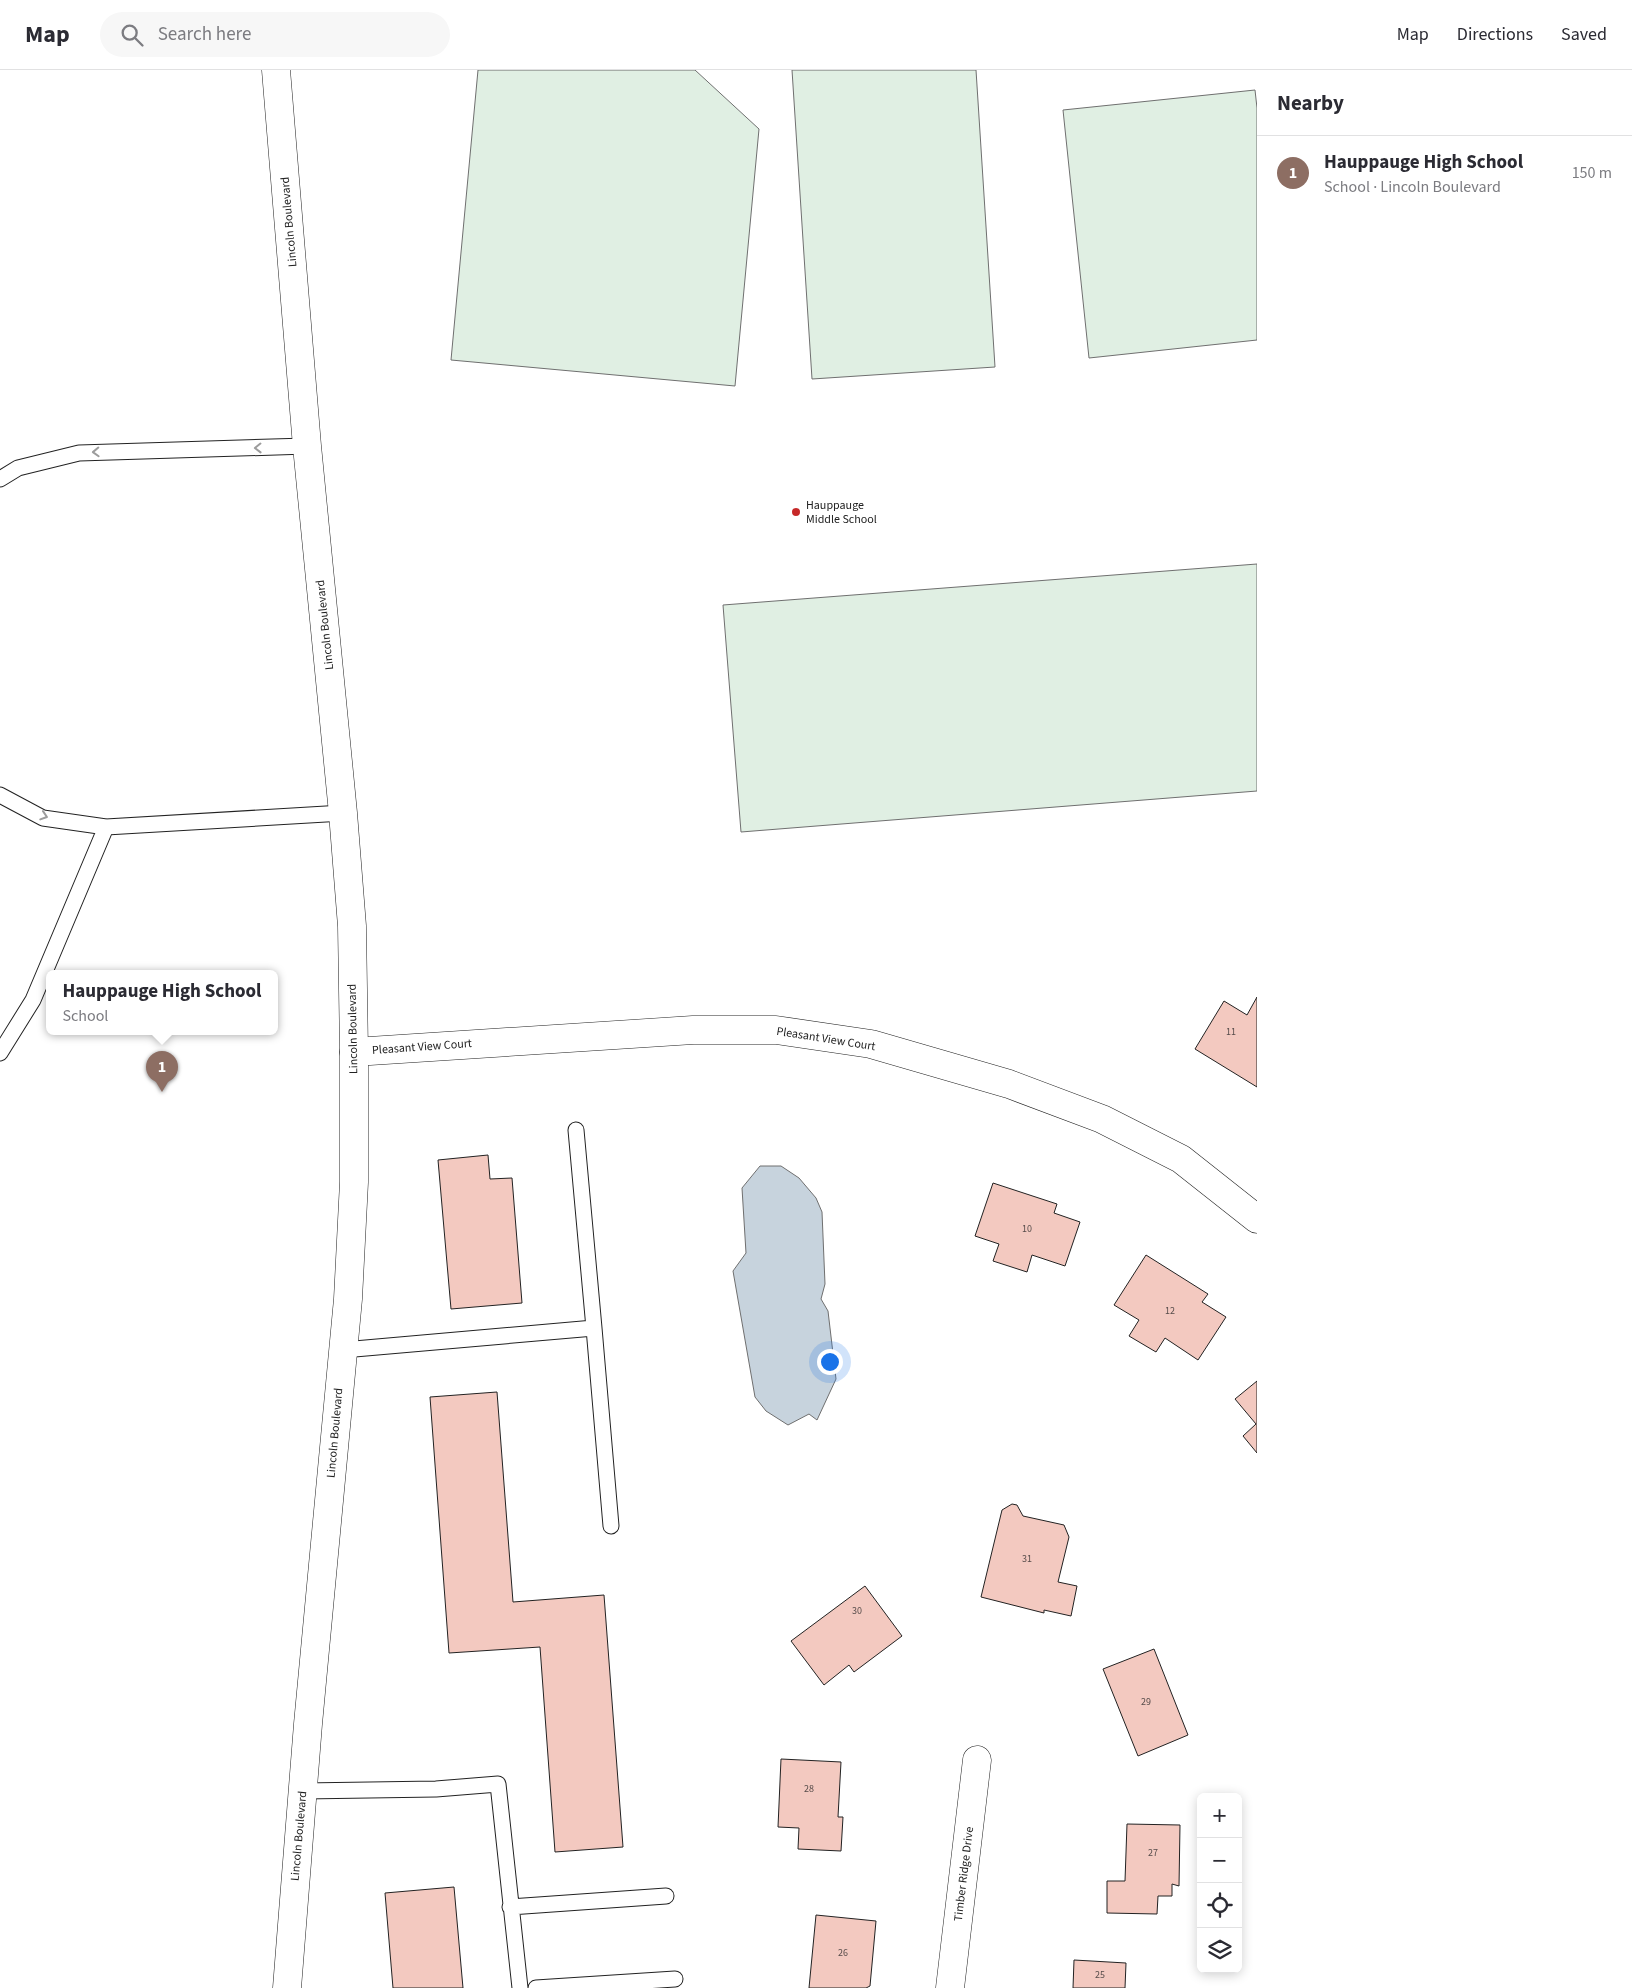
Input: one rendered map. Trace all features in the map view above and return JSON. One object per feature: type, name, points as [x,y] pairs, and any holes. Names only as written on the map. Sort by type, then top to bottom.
[{"type":"street","name":"Lincoln Boulevard","points":[[276,70],[307,446],[343,813],[352,926],[354,1052],[354,1182],[348,1299],[287,1988]]},
{"type":"street","name":"Pleasant View Court","points":[[354,1052],[693,1030],[776,1030],[871,1044],[1008,1084],[1102,1119],[1181,1159],[1257,1219]]},
{"type":"street","name":"Timber Ridge Drive","points":[[950,1988],[977,1760]]},
{"type":"lane","points":[[0,479],[18,468],[79,453],[307,446]]},
{"type":"lane","points":[[0,795],[43,818],[106,827],[343,813]]},
{"type":"lane","points":[[0,1053],[33,1000],[106,827]]},
{"type":"lane","points":[[576,1130],[611,1526]]},
{"type":"lane","points":[[343,1350],[594,1328]]},
{"type":"lane","points":[[303,1791],[436,1789],[498,1784],[520,1988]]},
{"type":"lane","points":[[510,1907],[666,1896]]},
{"type":"lane","points":[[536,1988],[675,1979]]},
{"type":"green space","points":[[478,70],[695,70],[759,129],[735,386],[451,360]]},
{"type":"green space","points":[[792,70],[976,70],[995,367],[812,379]]},
{"type":"green space","points":[[1255,90],[1257,108],[1257,340],[1089,358],[1063,110]]},
{"type":"green space","points":[[1257,564],[1257,791],[741,832],[723,605]]},
{"type":"shaded area","points":[[760,1166],[781,1166],[799,1178],[816,1198],[822,1212],[825,1284],[821,1299],[828,1311],[836,1379],[817,1420],[809,1414],[788,1425],[766,1411],[755,1397],[733,1271],[746,1253],[742,1188]]},
{"type":"building","points":[[1257,997],[1257,1087],[1195,1049],[1224,1001],[1247,1015]]},
{"type":"building","points":[[488,1155],[490,1179],[512,1178],[522,1303],[451,1309],[438,1160]]},
{"type":"building","points":[[993,1183],[1057,1204],[1054,1213],[1080,1222],[1065,1266],[1032,1255],[1027,1272],[993,1261],[999,1244],[975,1236]]},
{"type":"building","points":[[1146,1255],[1208,1294],[1202,1302],[1226,1317],[1198,1360],[1165,1338],[1156,1352],[1129,1336],[1139,1320],[1114,1305]]},
{"type":"building","points":[[1257,1381],[1257,1453],[1243,1436],[1256,1424],[1235,1399]]},
{"type":"building","points":[[497,1392],[513,1602],[604,1595],[623,1847],[555,1852],[540,1647],[449,1653],[430,1397]]},
{"type":"building","points":[[1012,1504],[1017,1505],[1023,1516],[1064,1525],[1069,1537],[1058,1582],[1077,1586],[1071,1616],[1044,1610],[1044,1613],[981,1597],[1002,1510]]},
{"type":"building","points":[[865,1586],[902,1636],[854,1672],[849,1665],[824,1685],[791,1641]]},
{"type":"building","points":[[1154,1649],[1188,1735],[1138,1756],[1103,1669]]},
{"type":"building","points":[[781,1759],[841,1762],[838,1817],[843,1817],[841,1851],[798,1849],[799,1828],[778,1827]]},
{"type":"building","points":[[1127,1824],[1180,1825],[1179,1886],[1172,1884],[1172,1896],[1158,1896],[1157,1914],[1107,1913],[1107,1881],[1125,1881]]},
{"type":"building","points":[[454,1887],[463,1988],[393,1988],[385,1893]]},
{"type":"building","points":[[816,1915],[876,1921],[870,1986],[866,1988],[809,1988]]},
{"type":"building","points":[[1074,1960],[1126,1963],[1125,1988],[1073,1988]]},
{"type":"place","name":"Hauppauge Middle School","points":[[796,512]]},
{"type":"place","name":"Hauppauge High School","points":[[162,1092]]}]
